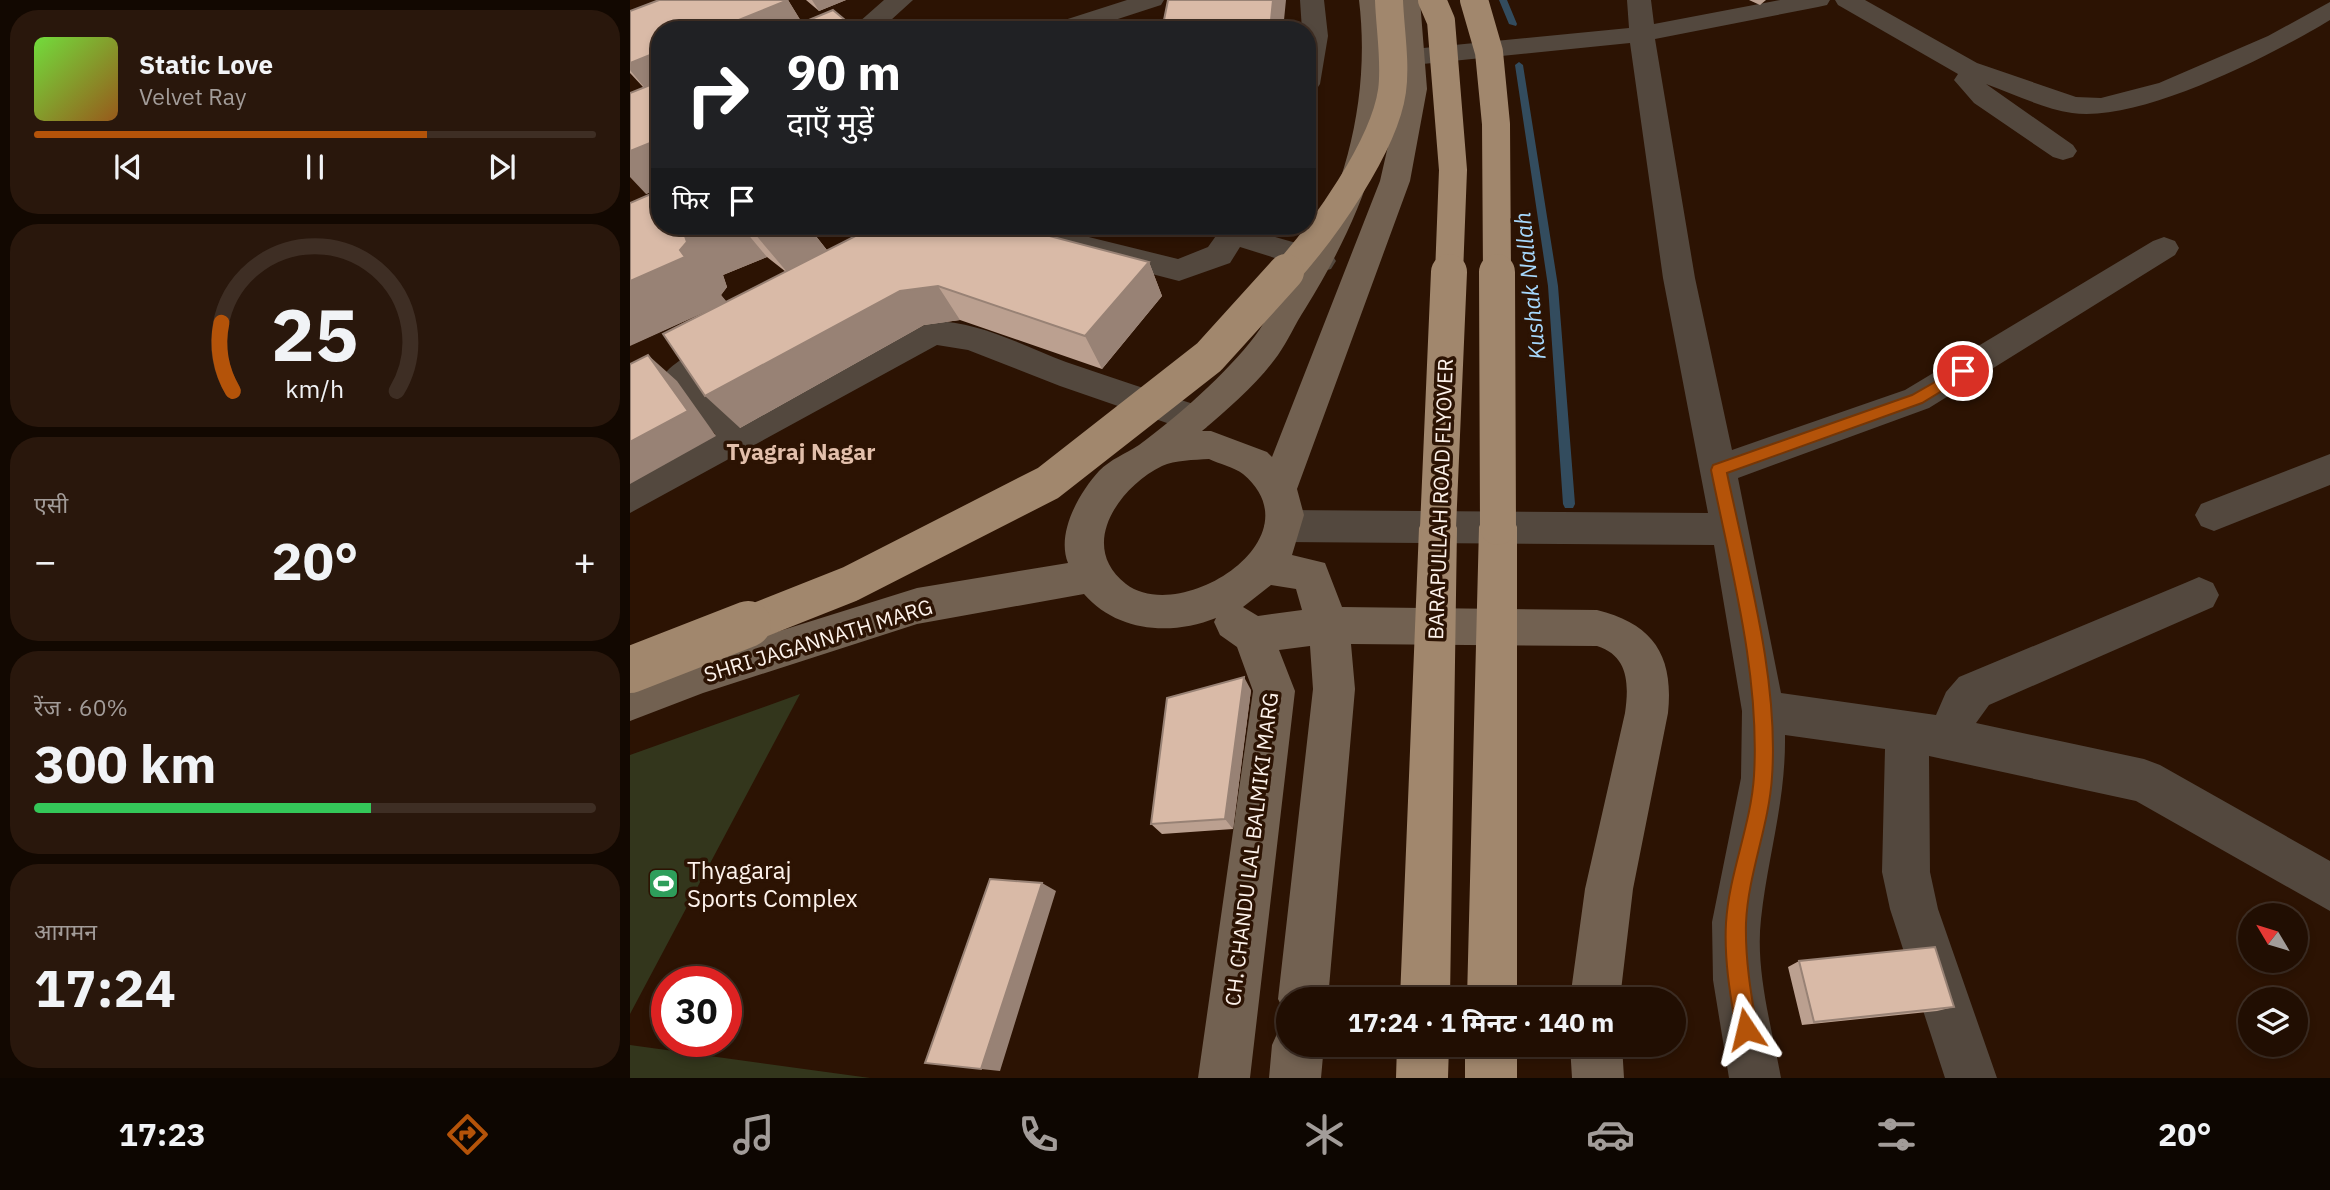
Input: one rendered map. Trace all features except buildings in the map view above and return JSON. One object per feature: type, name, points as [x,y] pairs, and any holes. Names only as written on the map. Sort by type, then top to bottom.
[{"type":"highway","points":[[630,670],[850,584],[1048,483],[1209,357],[1309,247],[1374,146],[1392,91],[1390,0]]},
{"type":"highway","name":"BARAPULLAH ROAD FLYOVER","points":[[1425,987],[1438,528],[1453,170],[1441,21],[1432,0]]},
{"type":"highway","points":[[1474,0],[1489,52],[1496,124],[1498,527],[1492,987]]},
{"type":"highway","points":[[1422,1078],[1423,1057]]},
{"type":"highway","points":[[1491,1057],[1491,1078]]},
{"type":"street","points":[[878,21],[886,8],[901,0]]},
{"type":"street","points":[[1086,21],[1152,0]]},
{"type":"street","points":[[1312,0],[1314,21]]},
{"type":"street","points":[[1149,456],[1180,447],[1212,445],[1240,452],[1264,466],[1279,487],[1285,512],[1281,540],[1265,567],[1240,590],[1208,606],[1173,612],[1139,609],[1111,596],[1091,576],[1083,550],[1086,522],[1099,496],[1114,481],[1149,456],[1223,393],[1263,350],[1320,261],[1342,211],[1369,121],[1376,36],[1371,0]]},
{"type":"street","points":[[1279,487],[1395,181],[1414,89],[1408,0]]},
{"type":"street","points":[[1413,57],[1641,17],[1818,0]]},
{"type":"street","points":[[1847,0],[1950,60],[1990,78],[2073,105],[2101,107],[2168,89],[2277,41],[2330,9]]},
{"type":"street","points":[[1641,17],[1679,278],[1731,529],[1763,711],[1763,778],[1736,922],[1738,980],[1755,1078]]},
{"type":"street","points":[[1950,60],[1984,97],[2063,151]]},
{"type":"street","points":[[999,235],[1136,283]]},
{"type":"street","points":[[1003,235],[1179,270],[1219,255],[1233,235]]},
{"type":"street","points":[[1250,235],[1320,261]]},
{"type":"street","points":[[1719,470],[1917,399],[2164,248]]},
{"type":"street","points":[[739,437],[662,377],[755,323]]},
{"type":"street","points":[[630,498],[917,339],[945,332],[1193,418]]},
{"type":"street","points":[[2214,515],[2330,469]]},
{"type":"street","points":[[1283,526],[1731,529]]},
{"type":"street","points":[[1265,567],[1311,575],[1329,625],[1334,650],[1334,689],[1304,987]]},
{"type":"street","name":"SHRI JAGANNATH MARG","points":[[630,701],[703,674],[917,606],[1091,576]]},
{"type":"street","points":[[1971,1078],[1914,909],[1906,872],[1928,734],[1974,691],[2199,595]]},
{"type":"street","points":[[1208,606],[1253,635],[1329,625],[1597,628],[1620,634],[1641,655],[1648,677],[1644,722],[1597,955],[1596,987]]},
{"type":"street","name":"CH. CHANDU LAL BALMIKI MARG","points":[[1224,1078],[1274,691],[1253,635]]},
{"type":"street","points":[[1763,711],[1928,734],[2144,781],[2330,887]]},
{"type":"street","points":[[1295,1078],[1297,1057]]},
{"type":"street","points":[[1597,1057],[1598,1078]]},
{"type":"green space","name":"Thyagaraj Sports Complex","points":[[800,694],[656,966],[651,966],[651,974],[630,1014],[630,755]]},
{"type":"green space","points":[[630,1045],[651,1048],[651,1057],[717,1057],[870,1078],[630,1078]]},
{"type":"waterway","name":"Kushak Nallah","points":[[1503,0],[1513,24]]},
{"type":"waterway","name":"Kushak Nallah","points":[[1519,65],[1553,286],[1569,504]]},
{"type":"place","name":"Thyagaraj Sports Complex","points":[[664,884]]},
{"type":"district","name":"Tyagraj Nagar","points":[[801,451]]},
{"type":"route","points":[[1746,1029],[1738,980],[1736,922],[1763,778],[1763,711],[1748,616],[1719,470],[1917,399],[1963,371]]}]
